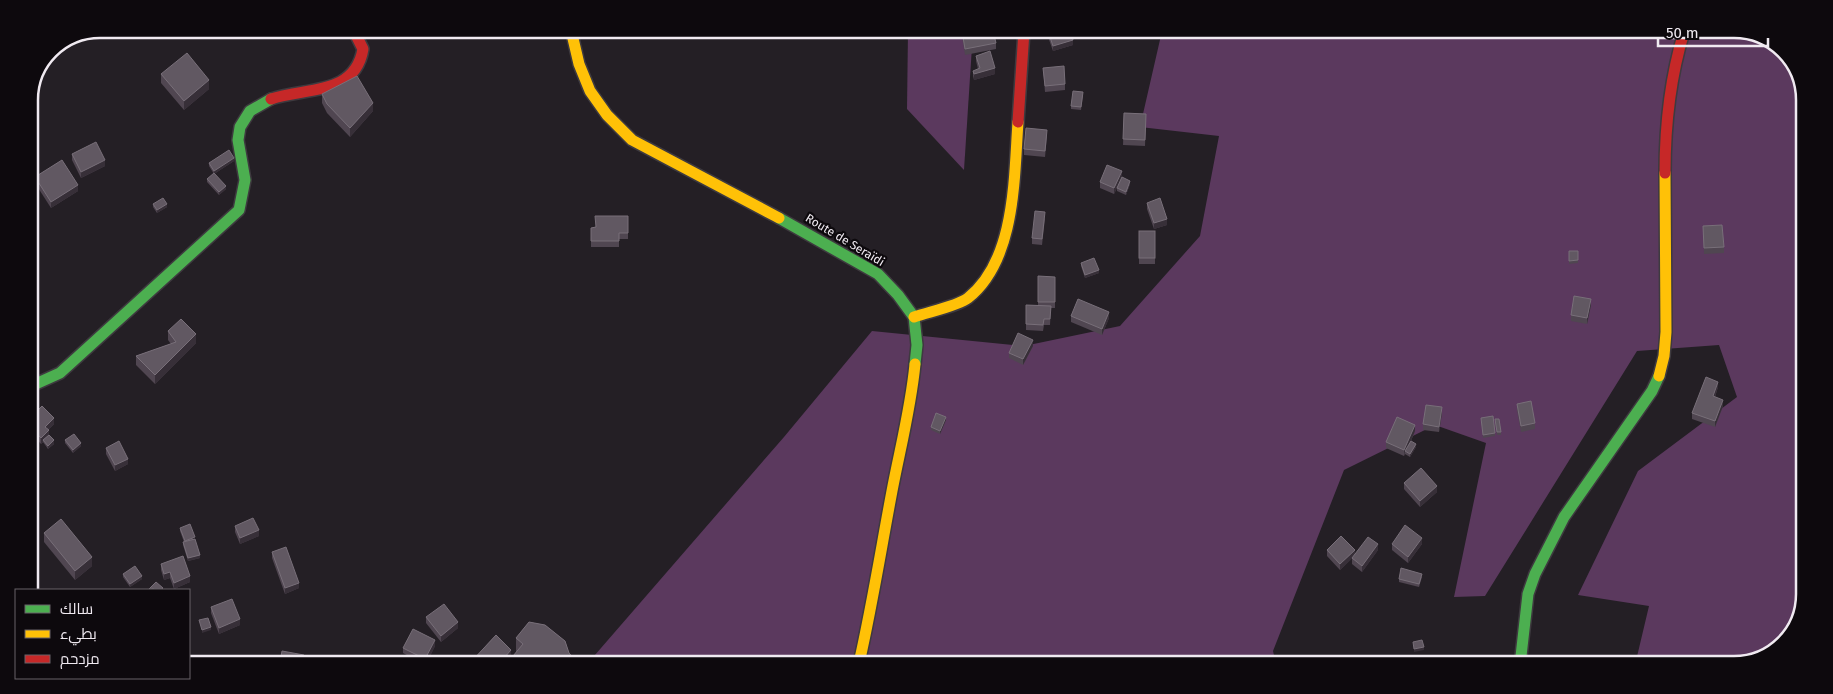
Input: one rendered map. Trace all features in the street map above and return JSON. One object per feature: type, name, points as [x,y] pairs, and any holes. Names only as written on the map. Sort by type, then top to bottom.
[{"type":"main road","points":[[38,383],[60,373],[239,210],[245,181],[240,148],[240,128],[254,108],[278,95],[314,92],[342,83],[359,67],[364,49],[358,38]]},
{"type":"main road","name":"Route de Seraïdi","points":[[573,38],[578,64],[592,98],[608,119],[632,140],[816,238],[878,274],[898,295],[914,317],[917,345],[912,396],[892,491],[875,594],[861,656]]},
{"type":"main road","points":[[914,317],[967,299],[987,278],[1006,236],[1014,171],[1024,38]]},
{"type":"main road","points":[[1521,656],[1528,594],[1535,574],[1564,517],[1652,391],[1661,374],[1666,333],[1667,103],[1676,52],[1682,38]]},
{"type":"shaded area","points":[[908,38],[973,38],[964,170],[907,109]]},
{"type":"shaded area","points":[[1160,38],[1734,38],[1753,41],[1768,48],[1783,62],[1789,72],[1795,95],[1796,595],[1792,614],[1785,629],[1771,644],[1746,655],[1637,656],[1649,606],[1578,595],[1638,471],[1737,397],[1719,345],[1637,351],[1485,596],[1454,597],[1486,443],[1435,425],[1344,470],[1273,651],[1274,656],[594,656],[784,437],[872,331],[1024,346],[1120,326],[1200,236],[1219,136],[1140,127]]},
{"type":"building","points":[[963,38],[995,38],[996,43],[965,49]]},
{"type":"building","points":[[1050,38],[1073,38],[1073,40],[1053,46]]},
{"type":"building","points":[[990,51],[995,68],[974,74],[973,71],[980,68],[976,56]]},
{"type":"building","points":[[187,53],[209,80],[184,101],[161,74]]},
{"type":"building","points":[[1064,66],[1065,84],[1045,86],[1043,68]]},
{"type":"building","points":[[357,76],[373,103],[350,128],[327,104],[322,94]]},
{"type":"building","points":[[1073,91],[1083,92],[1081,107],[1071,106]]},
{"type":"building","points":[[1124,113],[1146,114],[1145,140],[1123,139]]},
{"type":"building","points":[[1026,128],[1047,130],[1045,151],[1024,149]]},
{"type":"building","points":[[96,142],[105,160],[81,172],[72,154]]},
{"type":"building","points":[[229,150],[234,158],[214,171],[209,163]]},
{"type":"building","points":[[62,160],[78,185],[51,202],[38,182],[38,175]]},
{"type":"building","points":[[1107,165],[1122,171],[1114,188],[1100,182]]},
{"type":"building","points":[[214,173],[226,186],[219,192],[207,179]]},
{"type":"building","points":[[1122,177],[1130,181],[1126,192],[1117,188]]},
{"type":"building","points":[[163,198],[167,204],[157,210],[153,204]]},
{"type":"building","points":[[1160,198],[1167,219],[1154,223],[1147,203]]},
{"type":"building","points":[[1035,211],[1045,212],[1042,239],[1032,238]]},
{"type":"building","points":[[595,216],[628,216],[628,233],[619,233],[619,241],[591,241],[591,228],[596,227]]},
{"type":"building","points":[[1722,225],[1724,247],[1704,248],[1703,226]]},
{"type":"building","points":[[1139,231],[1155,231],[1155,258],[1139,258]]},
{"type":"building","points":[[1569,251],[1578,251],[1578,260],[1569,261]]},
{"type":"building","points":[[1094,258],[1099,270],[1085,275],[1081,263]]},
{"type":"building","points":[[1038,276],[1055,277],[1055,302],[1038,302]]},
{"type":"building","points":[[1574,296],[1591,299],[1587,318],[1571,315]]},
{"type":"building","points":[[1078,299],[1109,312],[1102,329],[1071,316]]},
{"type":"building","points":[[1026,305],[1051,306],[1050,319],[1044,319],[1043,325],[1026,324]]},
{"type":"building","points":[[181,319],[196,334],[155,375],[136,356],[176,342],[168,331]]},
{"type":"building","points":[[1018,333],[1033,340],[1023,359],[1009,353]]},
{"type":"building","points":[[1706,377],[1718,382],[1713,396],[1723,400],[1715,421],[1692,413]]},
{"type":"building","points":[[1531,401],[1535,423],[1521,426],[1517,404]]},
{"type":"building","points":[[1426,405],[1442,407],[1439,427],[1423,424]]},
{"type":"building","points":[[42,406],[54,418],[45,427],[49,430],[41,438],[38,435],[38,410]]},
{"type":"building","points":[[936,413],[946,417],[940,431],[931,427]]},
{"type":"building","points":[[1493,416],[1495,433],[1483,435],[1481,418]]},
{"type":"building","points":[[1397,417],[1415,425],[1404,450],[1386,442]]},
{"type":"building","points":[[1495,419],[1499,419],[1501,432],[1497,432]]},
{"type":"building","points":[[74,434],[81,443],[73,450],[65,440]]},
{"type":"building","points":[[49,435],[54,440],[48,446],[43,440]]},
{"type":"building","points":[[119,441],[128,459],[115,465],[106,448]]},
{"type":"building","points":[[1411,441],[1416,444],[1410,454],[1405,451]]},
{"type":"building","points":[[1421,468],[1437,486],[1420,501],[1404,483]]},
{"type":"building","points":[[253,518],[259,530],[240,538],[235,526]]},
{"type":"building","points":[[61,519],[92,557],[75,571],[44,533]]},
{"type":"building","points":[[190,524],[195,537],[185,541],[180,528]]},
{"type":"building","points":[[1405,525],[1422,538],[1408,557],[1392,544]]},
{"type":"building","points":[[1341,536],[1355,550],[1340,564],[1327,550]]},
{"type":"building","points":[[1368,537],[1378,544],[1362,566],[1352,558]]},
{"type":"building","points":[[195,539],[200,555],[188,558],[183,542]]},
{"type":"building","points":[[286,547],[299,583],[285,588],[272,552]]},
{"type":"building","points":[[183,556],[190,576],[174,583],[170,572],[164,574],[161,564]]},
{"type":"building","points":[[135,566],[142,576],[130,584],[123,574]]},
{"type":"building","points":[[1401,568],[1422,574],[1419,584],[1399,579]]},
{"type":"building","points":[[156,582],[163,588],[162,589],[149,589]]},
{"type":"building","points":[[232,599],[240,619],[219,628],[211,607]]},
{"type":"building","points":[[444,604],[458,622],[441,636],[426,617]]},
{"type":"building","points":[[208,618],[211,627],[202,630],[199,620]]},
{"type":"building","points":[[529,622],[545,625],[565,641],[572,656],[513,656],[523,644],[516,638]]},
{"type":"building","points":[[413,629],[435,640],[427,656],[419,656],[403,648]]},
{"type":"building","points":[[496,635],[511,650],[506,656],[477,656]]},
{"type":"building","points":[[1422,640],[1424,647],[1414,649],[1413,642]]},
{"type":"building","points":[[282,651],[304,655],[304,656],[281,656]]},
{"type":"traffic: fast","points":[[38,383],[60,373],[239,210],[245,180],[238,140],[240,127],[250,111],[271,99]]},
{"type":"traffic: fast","points":[[779,218],[878,274],[898,295],[914,317],[917,345],[915,364]]},
{"type":"traffic: fast","points":[[1521,656],[1528,594],[1535,574],[1564,517],[1652,391],[1659,376]]},
{"type":"traffic: slow","points":[[573,38],[579,64],[590,91],[607,115],[632,140],[779,218]]},
{"type":"traffic: slow","points":[[914,317],[950,306],[968,298],[984,282],[996,262],[1004,240],[1013,192],[1018,122]]},
{"type":"traffic: slow","points":[[1659,376],[1664,356],[1666,332],[1665,173]]},
{"type":"traffic: slow","points":[[860,656],[908,412],[915,364]]},
{"type":"traffic: jam","points":[[271,99],[327,87],[340,82],[350,75],[358,64],[363,49],[358,38]]},
{"type":"traffic: jam","points":[[1018,122],[1024,38]]},
{"type":"traffic: jam","points":[[1665,173],[1669,101],[1682,38]]}]
